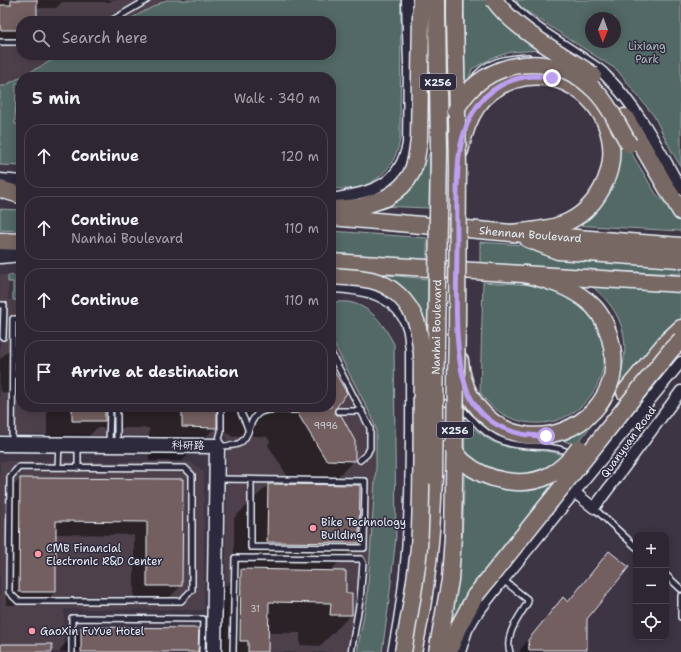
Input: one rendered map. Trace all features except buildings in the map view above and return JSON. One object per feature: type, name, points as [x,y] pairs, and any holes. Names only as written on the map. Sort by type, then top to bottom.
[{"type":"main road","points":[[494,0],[498,6],[524,29],[593,75],[607,90],[625,117],[681,212]]},
{"type":"main road","points":[[336,209],[360,207],[386,198],[395,192],[410,177],[415,167],[419,139],[421,7]]},
{"type":"main road","name":"Nanhai Boulevard","points":[[413,652],[425,594],[434,499],[439,151],[437,7]]},
{"type":"main road","name":"Nanhai Boulevard","points":[[437,652],[450,580],[453,536],[458,168],[455,8]]},
{"type":"main road","points":[[439,151],[454,112],[463,98],[474,86],[486,77],[501,70],[532,64],[548,65],[577,76],[590,85],[601,97],[610,110],[628,144],[660,194],[681,212]]},
{"type":"main road","points":[[458,168],[464,135],[474,110],[494,89],[507,82],[535,76],[552,78],[569,84],[584,94],[596,106],[605,122],[610,138],[612,156],[609,174],[602,190],[592,204],[578,216],[562,224],[542,229],[512,233]]},
{"type":"main road","points":[[0,189],[16,191]]},
{"type":"main road","points":[[0,194],[16,192]]},
{"type":"main road","name":"Shennan Boulevard","points":[[336,217],[681,246]]},
{"type":"main road","points":[[512,233],[558,251],[681,260]]},
{"type":"main road","points":[[0,241],[16,242]]},
{"type":"main road","points":[[336,262],[680,283]]},
{"type":"main road","points":[[457,324],[461,368],[466,389],[473,403],[484,415],[498,425],[514,432],[530,436],[546,436],[562,432],[574,426],[594,408],[606,393],[612,376],[614,357],[612,342],[605,322],[596,309],[586,300],[574,292],[548,280],[525,274]]},
{"type":"main road","points":[[336,276],[372,280],[386,285],[408,306],[416,320],[420,334],[422,354],[419,547],[414,589],[403,652]]},
{"type":"main road","points":[[436,393],[449,444],[463,462],[490,478],[509,482],[533,481],[550,475],[567,463],[666,341],[681,328]]},
{"type":"main road","points":[[449,652],[457,630],[475,596],[671,350],[681,340]]},
{"type":"street","points":[[336,198],[369,191],[382,185],[400,168],[405,157],[408,144],[408,0]]},
{"type":"street","points":[[506,0],[511,7],[541,30],[574,51],[605,74],[635,110],[681,189]]},
{"type":"street","points":[[0,181],[16,189]]},
{"type":"street","points":[[0,257],[16,255]]},
{"type":"street","points":[[0,257],[16,259]]},
{"type":"street","points":[[336,287],[357,288],[374,293],[390,301],[402,315],[408,329],[411,350],[409,513],[407,556],[398,628],[393,652]]},
{"type":"street","points":[[460,652],[467,630],[475,616],[574,492],[681,362]]},
{"type":"street","name":"Quanyuan Road","points":[[594,508],[681,390]]},
{"type":"street","name":"科研路","points":[[6,444],[217,446],[214,652]]},
{"type":"street","points":[[574,492],[594,508]]},
{"type":"lane","points":[[120,16],[147,0]]},
{"type":"lane","points":[[0,42],[16,42]]},
{"type":"lane","points":[[561,61],[574,51]]},
{"type":"lane","points":[[469,98],[471,84],[475,75],[483,68],[512,58],[536,57]]},
{"type":"lane","points":[[408,123],[462,123],[468,112]]},
{"type":"lane","points":[[0,305],[4,305],[4,337]]},
{"type":"lane","points":[[6,444],[13,374],[13,319],[16,319]]},
{"type":"lane","points":[[336,362],[370,428],[370,448],[367,454],[360,460]]},
{"type":"lane","points":[[411,402],[448,403],[460,407],[488,434],[504,442],[518,445],[552,447],[565,450],[595,467]]},
{"type":"lane","points":[[338,411],[362,411]]},
{"type":"lane","points":[[110,412],[113,445]]},
{"type":"lane","points":[[113,445],[116,412]]},
{"type":"lane","points":[[221,412],[221,432],[217,446],[237,445],[246,438],[253,420],[262,412]]},
{"type":"lane","points":[[241,412],[249,431]]},
{"type":"lane","points":[[58,444],[58,468]]},
{"type":"lane","points":[[78,444],[78,468]]},
{"type":"lane","points":[[19,467],[78,468],[184,468],[192,475],[192,590],[181,601],[18,601],[9,592],[10,477],[19,467]]},
{"type":"lane","points":[[216,479],[365,481],[364,548],[251,547],[251,480]]},
{"type":"lane","points":[[594,508],[633,544]]},
{"type":"lane","points":[[234,652],[235,558],[361,559],[363,563],[360,600],[350,652]]},
{"type":"lane","points":[[669,578],[681,588]]},
{"type":"lane","points":[[503,580],[527,599],[528,602],[511,633],[508,643],[510,652]]},
{"type":"lane","points":[[681,596],[681,617]]},
{"type":"lane","points":[[72,652],[72,618],[203,619],[202,652]]},
{"type":"shaded area","points":[[0,0],[166,0],[137,16],[16,16],[16,60],[55,60],[32,72],[16,72],[16,80],[0,88]]},
{"type":"shaded area","points":[[0,275],[8,275],[8,300],[16,300],[16,412],[336,412],[336,348],[372,417],[376,429],[376,467],[371,554],[367,600],[357,652],[225,652],[227,436],[0,434]]},
{"type":"shaded area","name":"CMB Financial Electronic R&D Center","points":[[0,461],[191,462],[204,472],[204,610],[64,609],[64,652],[0,652]]},
{"type":"green space","points":[[166,0],[401,0],[400,136],[399,145],[392,162],[381,176],[365,185],[350,189],[336,188],[336,72],[30,72],[53,60],[336,60],[336,16],[136,16]]},
{"type":"green space","points":[[464,0],[487,0],[540,50],[511,52],[492,58],[472,69],[468,82],[465,81]]},
{"type":"green space","name":"Lixiang Park","points":[[516,0],[681,0],[681,167],[654,116],[617,70],[520,7]]},
{"type":"green space","points":[[16,80],[16,166],[0,165],[0,86],[4,86]]},
{"type":"green space","points":[[614,124],[656,194],[681,218],[681,231],[571,225],[594,208]]},
{"type":"green space","points":[[430,151],[429,208],[377,206],[398,198],[409,190],[420,174]]},
{"type":"green space","points":[[0,209],[16,210],[16,231],[0,230]]},
{"type":"green space","points":[[336,231],[427,238],[427,260],[336,253]]},
{"type":"green space","points":[[480,242],[681,256],[681,274],[480,265]]},
{"type":"green space","points":[[377,274],[428,279],[427,337],[417,304],[399,286]]},
{"type":"green space","points":[[8,275],[16,276],[16,300],[13,300],[13,282],[8,282]]},
{"type":"green space","points":[[483,282],[530,285],[548,288],[555,290],[582,305],[597,324],[603,345],[603,366],[597,386],[585,403],[568,415],[548,422],[524,422],[504,415],[488,403],[480,392]]},
{"type":"green space","points":[[590,285],[681,290],[681,323],[657,343],[576,445],[564,441],[583,431],[603,410],[618,383],[625,354],[621,325],[615,313],[608,302]]},
{"type":"green space","points":[[336,302],[351,302],[373,314],[383,325],[394,344],[396,537],[388,609],[382,652],[357,652],[367,600],[376,467],[376,429],[372,417],[336,348]]},
{"type":"green space","points":[[465,421],[491,441],[507,447],[552,452],[567,456],[560,480],[445,650],[460,560],[464,500]]},
{"type":"place","name":"Bike Technology Building","points":[[313,528]]},
{"type":"place","name":"CMB Financial Electronic R&D Center","points":[[38,554]]},
{"type":"place","name":"GaoXin FuYue Hotel","points":[[32,631]]},
{"type":"route","points":[[546,436],[530,436],[514,432],[498,425],[484,415],[473,403],[466,389],[461,368],[457,324],[458,168],[460,152],[468,123],[474,110],[483,99],[494,89],[507,82],[520,78],[535,76],[552,78]]}]
